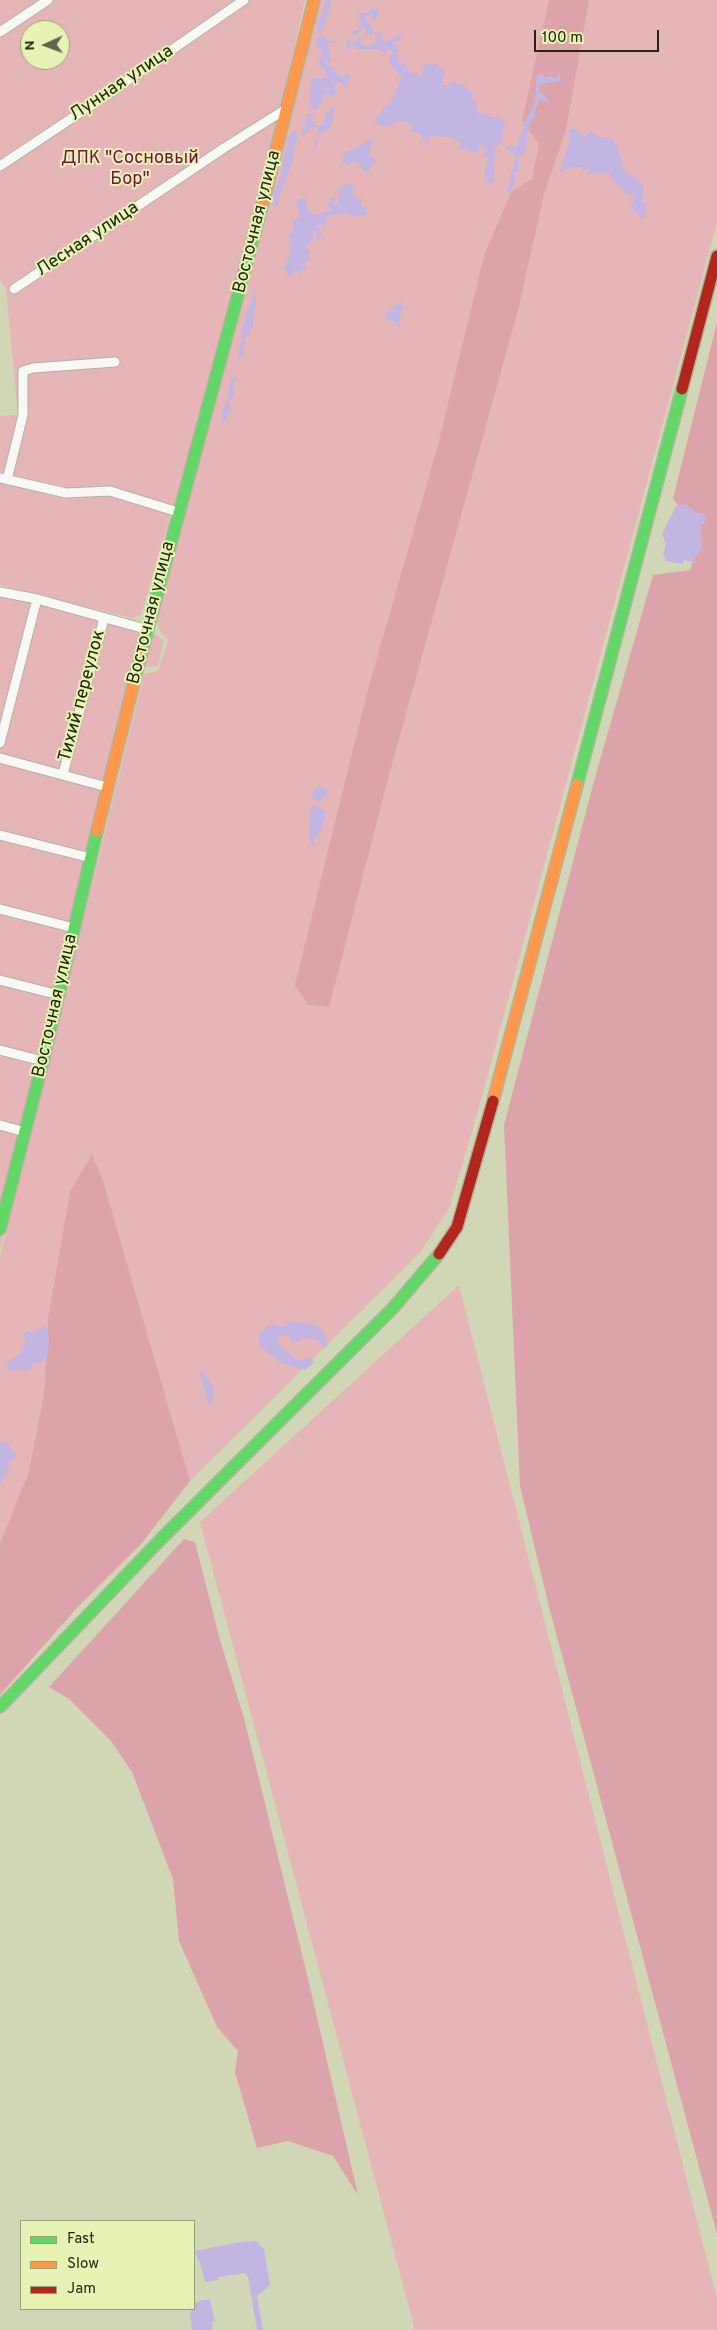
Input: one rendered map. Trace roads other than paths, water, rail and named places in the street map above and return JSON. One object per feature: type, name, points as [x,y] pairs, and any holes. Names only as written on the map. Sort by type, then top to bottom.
[{"type":"street","points":[[0,32],[48,0]]},
{"type":"street","name":"Лунная улица","points":[[0,166],[244,0]]},
{"type":"street","name":"Восточная улица","points":[[0,1229],[3,1200],[25,1132],[43,1061],[107,787],[178,512],[241,288],[314,0]]},
{"type":"street","name":"Лесная улица","points":[[14,289],[224,148],[287,109]]},
{"type":"street","points":[[0,1708],[162,1538],[393,1308],[434,1262],[457,1228],[468,1194],[717,256]]},
{"type":"street","points":[[116,362],[33,368],[23,371],[23,415],[4,479],[66,493],[110,491],[178,512]]},
{"type":"street","points":[[0,592],[37,599],[149,630]]},
{"type":"street","points":[[0,743],[37,599]]},
{"type":"street","name":"Тихий переулок","points":[[63,774],[104,618]]},
{"type":"street","points":[[0,758],[107,787]]},
{"type":"street","points":[[0,835],[91,858]]},
{"type":"street","points":[[0,909],[74,928]]},
{"type":"street","points":[[0,980],[59,995]]},
{"type":"street","points":[[0,1050],[43,1061]]},
{"type":"street","points":[[0,1125],[25,1132]]},
{"type":"park label","name":"ДПК \"Сосновый Бор\"","points":[[130,169]]}]
